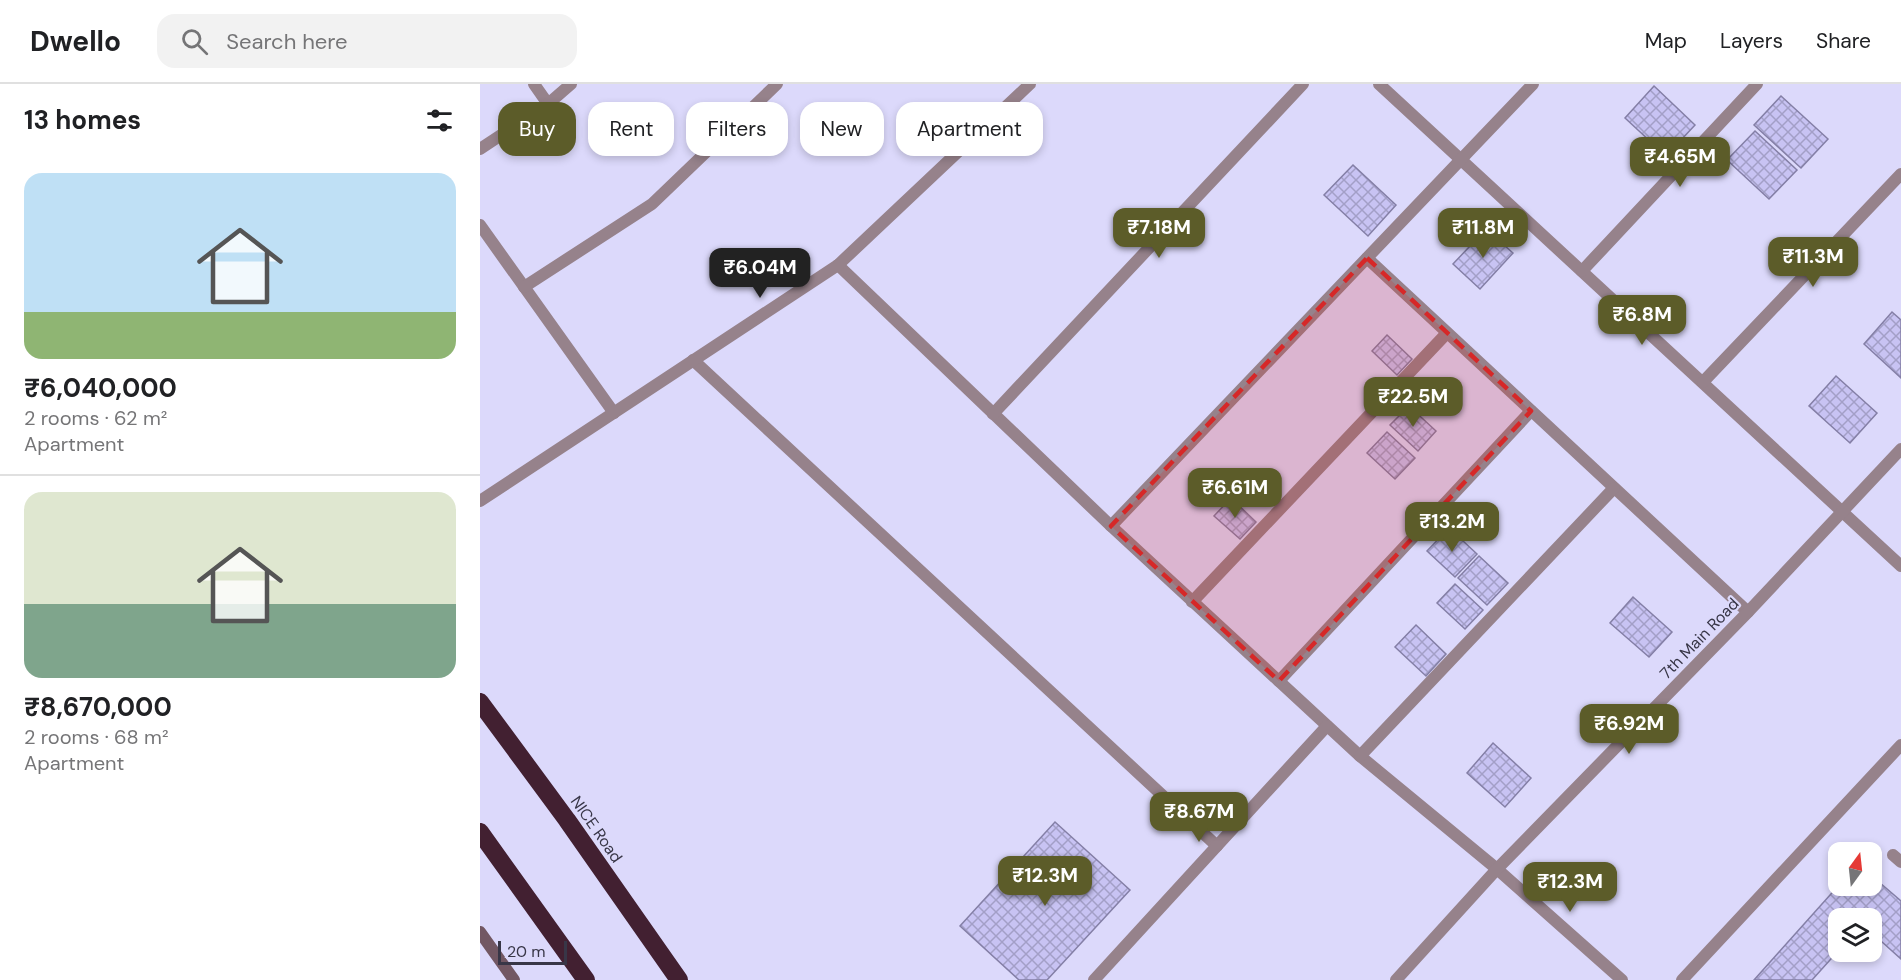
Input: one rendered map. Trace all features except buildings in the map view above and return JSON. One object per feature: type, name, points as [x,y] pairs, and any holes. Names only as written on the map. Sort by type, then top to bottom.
[{"type":"highway","name":"NICE Road","points":[[480,702],[680,980]]},
{"type":"highway","points":[[480,832],[586,980]]},
{"type":"street","points":[[534,84],[547,102]]},
{"type":"street","points":[[550,102],[571,84]]},
{"type":"street","points":[[524,287],[652,204],[777,84]]},
{"type":"street","points":[[480,501],[838,265],[1030,84]]},
{"type":"street","points":[[993,414],[1303,84]]},
{"type":"street","points":[[1379,84],[1901,566]]},
{"type":"street","points":[[1111,526],[1533,84]]},
{"type":"street","points":[[1582,271],[1757,84]]},
{"type":"street","points":[[480,149],[498,137]]},
{"type":"street","points":[[1703,382],[1901,174]]},
{"type":"street","points":[[480,225],[614,413]]},
{"type":"street","points":[[1367,258],[1748,612]]},
{"type":"street","points":[[838,265],[1111,526],[1327,726],[1497,869],[1622,980]]},
{"type":"street","points":[[1192,602],[1447,333]]},
{"type":"street","points":[[693,360],[1217,846]]},
{"type":"street","points":[[1279,681],[1531,411]]},
{"type":"street","name":"7th Main Road","points":[[1396,980],[1497,869],[1748,612],[1901,449]]},
{"type":"street","points":[[1360,756],[1614,488]]},
{"type":"street","points":[[1094,980],[1327,726]]},
{"type":"street","points":[[1682,980],[1901,745]]},
{"type":"street","points":[[480,932],[514,980]]},
{"type":"highlighted area","points":[[1367,258],[1531,411],[1279,681],[1111,526]]}]
